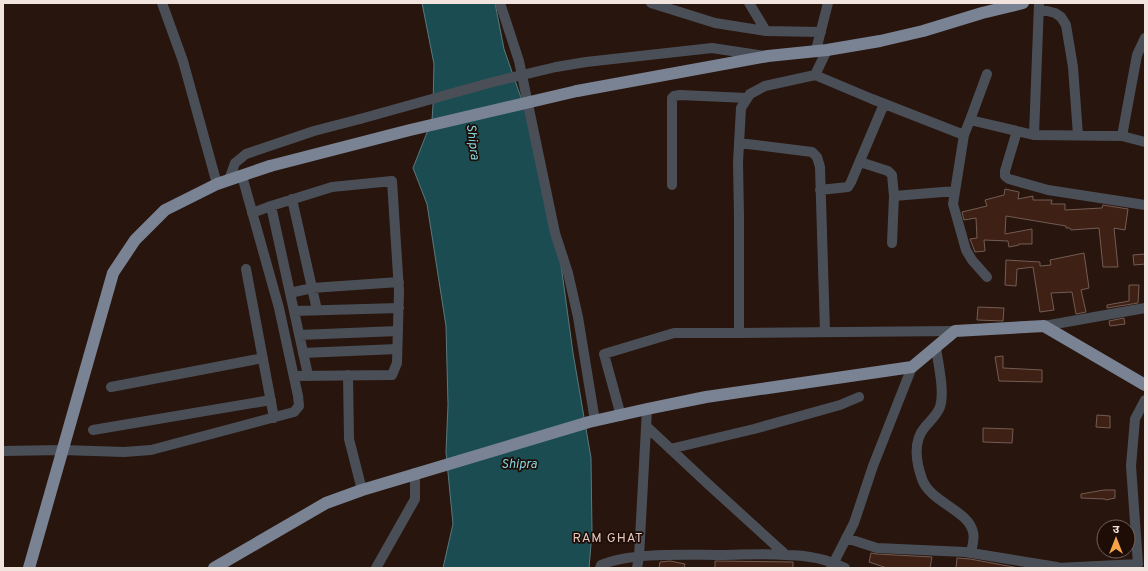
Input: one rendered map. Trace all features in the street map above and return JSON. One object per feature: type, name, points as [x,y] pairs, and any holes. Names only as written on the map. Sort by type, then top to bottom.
[{"type":"main road","points":[[29,568],[113,273],[134,240],[165,210],[217,184],[270,166],[410,130],[577,91],[768,56],[822,50],[880,41],[923,31],[982,13],[1023,3]]},
{"type":"main road","points":[[214,568],[326,503],[362,490],[592,422],[647,409],[706,397],[912,367],[955,331],[1044,326],[1145,386]]},
{"type":"street","points":[[162,3],[183,61],[217,184]]},
{"type":"street","points":[[500,3],[519,61],[555,233],[568,273],[578,318],[592,422]]},
{"type":"street","points":[[651,3],[715,24],[766,31],[821,32]]},
{"type":"street","points":[[749,3],[766,31]]},
{"type":"street","points":[[815,75],[822,50],[821,32],[828,3]]},
{"type":"street","points":[[1034,135],[1039,6],[1061,17],[1066,25],[1073,67],[1078,135]]},
{"type":"street","points":[[1122,136],[1137,55],[1145,38]]},
{"type":"street","points":[[229,180],[234,163],[246,154],[314,131],[493,82],[556,67],[586,62],[712,48],[743,51],[768,56]]},
{"type":"street","points":[[987,74],[964,135],[953,204],[966,250],[987,278]]},
{"type":"street","points":[[739,333],[738,162],[741,108],[750,94],[765,86],[815,75],[964,135]]},
{"type":"street","points":[[672,185],[672,98],[680,95],[747,98]]},
{"type":"street","points":[[820,190],[848,187],[884,104]]},
{"type":"street","points":[[970,120],[1034,135],[1122,136],[1145,142]]},
{"type":"street","points":[[1017,132],[1005,171],[1005,176],[1009,180],[1048,190],[1145,205]]},
{"type":"street","points":[[739,143],[812,152],[817,157],[820,167],[825,332]]},
{"type":"street","points":[[860,162],[888,171],[892,175],[894,196],[892,243]]},
{"type":"street","points":[[3,452],[62,450],[124,452],[151,450],[294,412],[299,406],[294,376],[279,308],[242,176]]},
{"type":"street","points":[[252,213],[332,187],[392,181],[399,282],[397,364],[392,375],[294,376]]},
{"type":"street","points":[[894,196],[955,191]]},
{"type":"street","points":[[292,199],[317,310]]},
{"type":"street","points":[[271,206],[308,376]]},
{"type":"street","points":[[246,269],[274,418]]},
{"type":"street","points":[[290,293],[312,288],[399,282]]},
{"type":"street","points":[[294,311],[399,308]]},
{"type":"street","points":[[1044,326],[1145,308]]},
{"type":"street","points":[[299,335],[398,331]]},
{"type":"street","points":[[621,416],[604,354],[674,333],[955,331]]},
{"type":"street","points":[[936,347],[942,394],[940,408],[918,438],[916,460],[922,480],[928,490],[970,522],[974,534],[971,553]]},
{"type":"street","points":[[303,353],[397,349]]},
{"type":"street","points":[[111,387],[263,358]]},
{"type":"street","points":[[833,565],[854,523],[872,466],[912,367]]},
{"type":"street","points":[[348,375],[349,439],[362,490]]},
{"type":"street","points":[[670,449],[754,429],[840,405],[859,397]]},
{"type":"street","points":[[93,430],[271,400]]},
{"type":"street","points":[[846,538],[877,548],[971,553],[1057,568],[1142,564],[1131,466],[1136,419],[1145,400]]},
{"type":"street","points":[[637,568],[639,557],[647,409]]},
{"type":"street","points":[[646,426],[786,555]]},
{"type":"street","points":[[376,568],[415,500],[421,472]]},
{"type":"street","points":[[600,568],[601,565],[607,562],[639,557],[690,555],[786,555],[844,568]]},
{"type":"water","name":"Shipra","points":[[422,3],[495,3],[504,49],[539,149],[553,206],[573,353],[591,458],[592,532],[589,568],[443,568],[453,524],[446,452],[448,405],[446,326],[427,204],[413,168],[432,120],[433,105],[434,64]]},
{"type":"building","points":[[1005,189],[1019,192],[1018,199],[1033,196],[1033,200],[1052,200],[1051,204],[1065,204],[1065,210],[1102,208],[1103,205],[1128,209],[1125,230],[1114,228],[1118,267],[1103,267],[1099,228],[1071,230],[1070,228],[1066,228],[1066,226],[1006,216],[1005,234],[1032,229],[1032,244],[1019,244],[1009,247],[1008,241],[984,240],[985,251],[975,252],[970,239],[977,238],[976,218],[964,220],[962,212],[987,206],[985,200],[1004,195]]},
{"type":"building","points":[[1084,253],[1089,288],[1081,290],[1086,312],[1076,314],[1072,292],[1051,293],[1054,310],[1040,312],[1033,267],[1017,269],[1016,286],[1005,285],[1006,260],[1040,262],[1040,266],[1051,265],[1050,260]]},
{"type":"building","points":[[1145,254],[1145,264],[1134,265],[1133,255]]},
{"type":"building","points":[[1129,285],[1139,285],[1138,303],[1107,308],[1107,305],[1129,301]]},
{"type":"building","points":[[978,307],[1004,308],[1003,321],[977,320]]},
{"type":"building","points":[[1124,318],[1125,324],[1110,326],[1109,321]]},
{"type":"building","points":[[1003,356],[1003,368],[1042,370],[1042,382],[999,381],[995,357]]},
{"type":"building","points":[[1097,415],[1110,416],[1110,428],[1096,427]]},
{"type":"building","points":[[983,428],[1013,429],[1012,443],[983,442]]},
{"type":"building","points":[[1104,490],[1115,490],[1115,498],[1106,500],[1081,498],[1081,494]]},
{"type":"building","points":[[871,553],[932,557],[930,568],[887,568],[869,562]]},
{"type":"building","points":[[957,558],[970,559],[1019,568],[956,568]]},
{"type":"building","points":[[670,561],[685,564],[684,568],[659,568],[660,562]]},
{"type":"building","points":[[715,561],[793,562],[793,568],[715,568]]},
{"type":"district","name":"RAM GHAT","points":[[608,539]]}]
